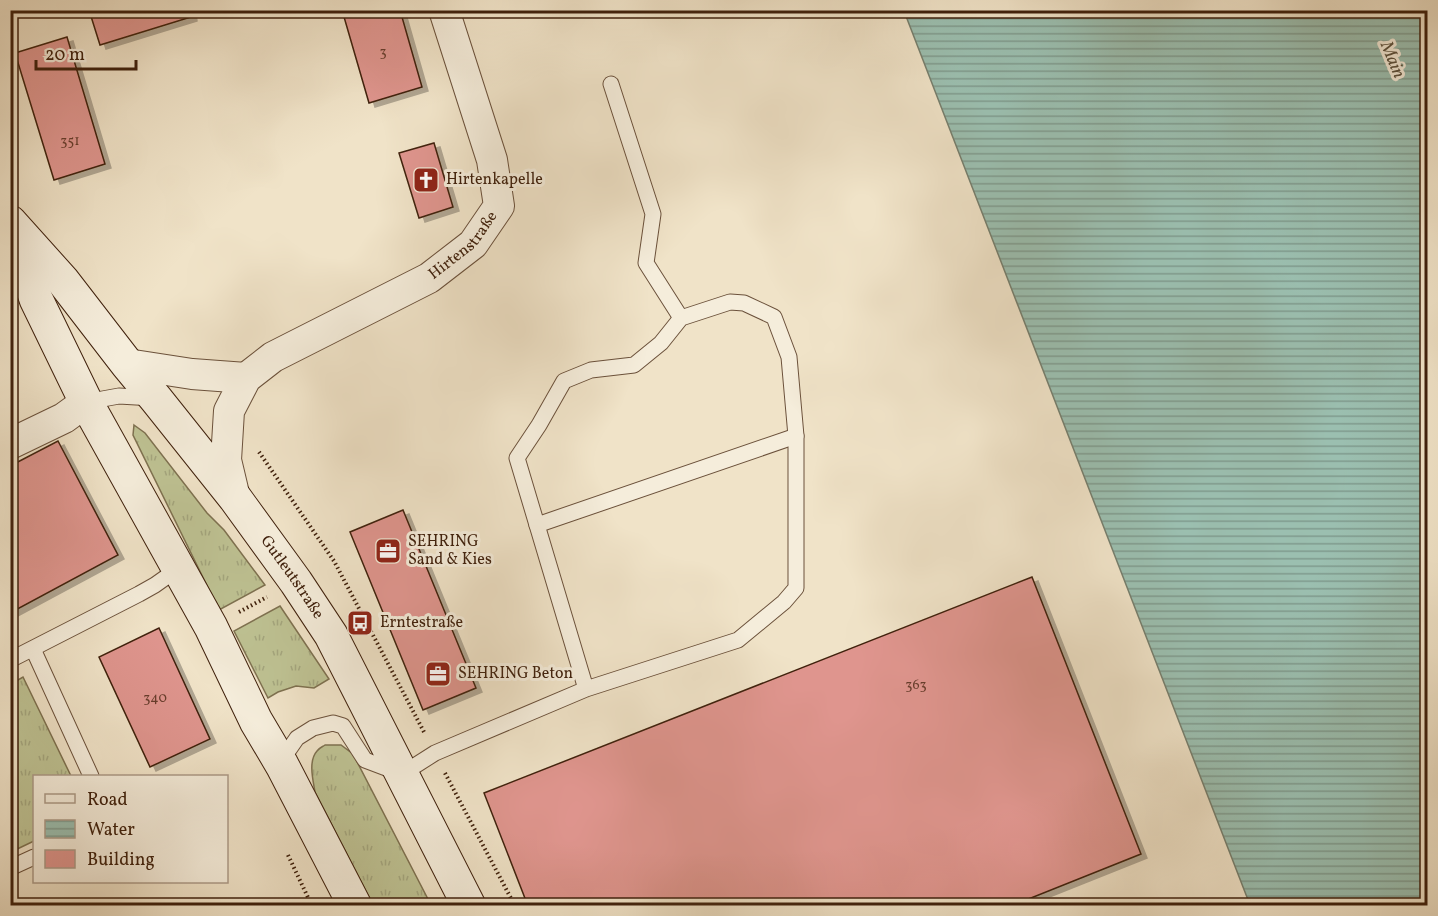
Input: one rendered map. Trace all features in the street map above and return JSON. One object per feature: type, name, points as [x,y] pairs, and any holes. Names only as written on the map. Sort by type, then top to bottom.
[{"type":"main road","name":"Gutleutstraße","points":[[10,224],[63,281],[235,498],[296,582],[331,635],[469,906]]},
{"type":"main road","name":"Gutleutstraße","points":[[10,224],[36,299],[86,402],[211,627],[256,721],[282,765],[355,906]]},
{"type":"street","name":"Hirtenstraße","points":[[235,498],[226,460],[229,411],[246,378],[273,357],[429,278],[473,244],[499,206],[492,160],[444,10]]},
{"type":"street","points":[[127,364],[192,374],[246,378]]},
{"type":"street","points":[[10,444],[63,418],[86,402]]},
{"type":"lane","points":[[611,84],[653,214],[646,263],[681,318]]},
{"type":"lane","points":[[282,765],[297,738],[314,728],[333,723],[343,726],[365,760],[402,774],[435,753],[586,689],[738,640],[784,602],[796,588],[796,436],[789,357],[774,317],[744,303],[730,302],[681,318],[661,343],[634,365],[591,370],[564,381],[517,458],[586,689]]},
{"type":"lane","points":[[86,402],[119,396],[156,399]]},
{"type":"lane","points":[[537,525],[796,436]]},
{"type":"lane","points":[[10,660],[147,590],[179,568]]},
{"type":"lane","points":[[33,649],[90,775]]},
{"type":"lane","points":[[10,868],[33,856]]},
{"type":"path","points":[[211,627],[296,582]]},
{"type":"green space","points":[[134,425],[145,433],[207,513],[224,530],[265,585],[219,610],[133,435]]},
{"type":"green space","points":[[280,606],[329,679],[314,688],[296,686],[268,698],[234,631]]},
{"type":"green space","points":[[23,677],[71,775],[33,775],[33,841],[11,852],[11,684]]},
{"type":"green space","points":[[325,745],[341,745],[353,754],[431,905],[373,905],[315,792],[312,771],[314,755]]},
{"type":"water","name":"Main","points":[[904,11],[1427,11],[1427,905],[1250,905]]},
{"type":"building","points":[[89,10],[190,10],[191,17],[100,45]]},
{"type":"building","points":[[342,10],[400,10],[422,87],[369,103]]},
{"type":"building","points":[[67,37],[105,164],[54,180],[15,53]]},
{"type":"building","name":"Hirtenkapelle","points":[[434,143],[453,207],[419,218],[399,153]]},
{"type":"building","points":[[58,441],[118,555],[10,613],[10,466]]},
{"type":"building","points":[[403,510],[476,688],[423,710],[350,532]]},
{"type":"building","points":[[1032,577],[1141,854],[1011,906],[528,906],[484,793]]},
{"type":"building","points":[[159,628],[210,739],[150,767],[99,657]]},
{"type":"place","name":"Hirtenkapelle","points":[[426,180]]},
{"type":"place","name":"SEHRING Sand & Kies","points":[[388,551]]},
{"type":"place","name":"Erntestraße","points":[[360,623]]},
{"type":"place","name":"SEHRING Beton","points":[[438,674]]}]
